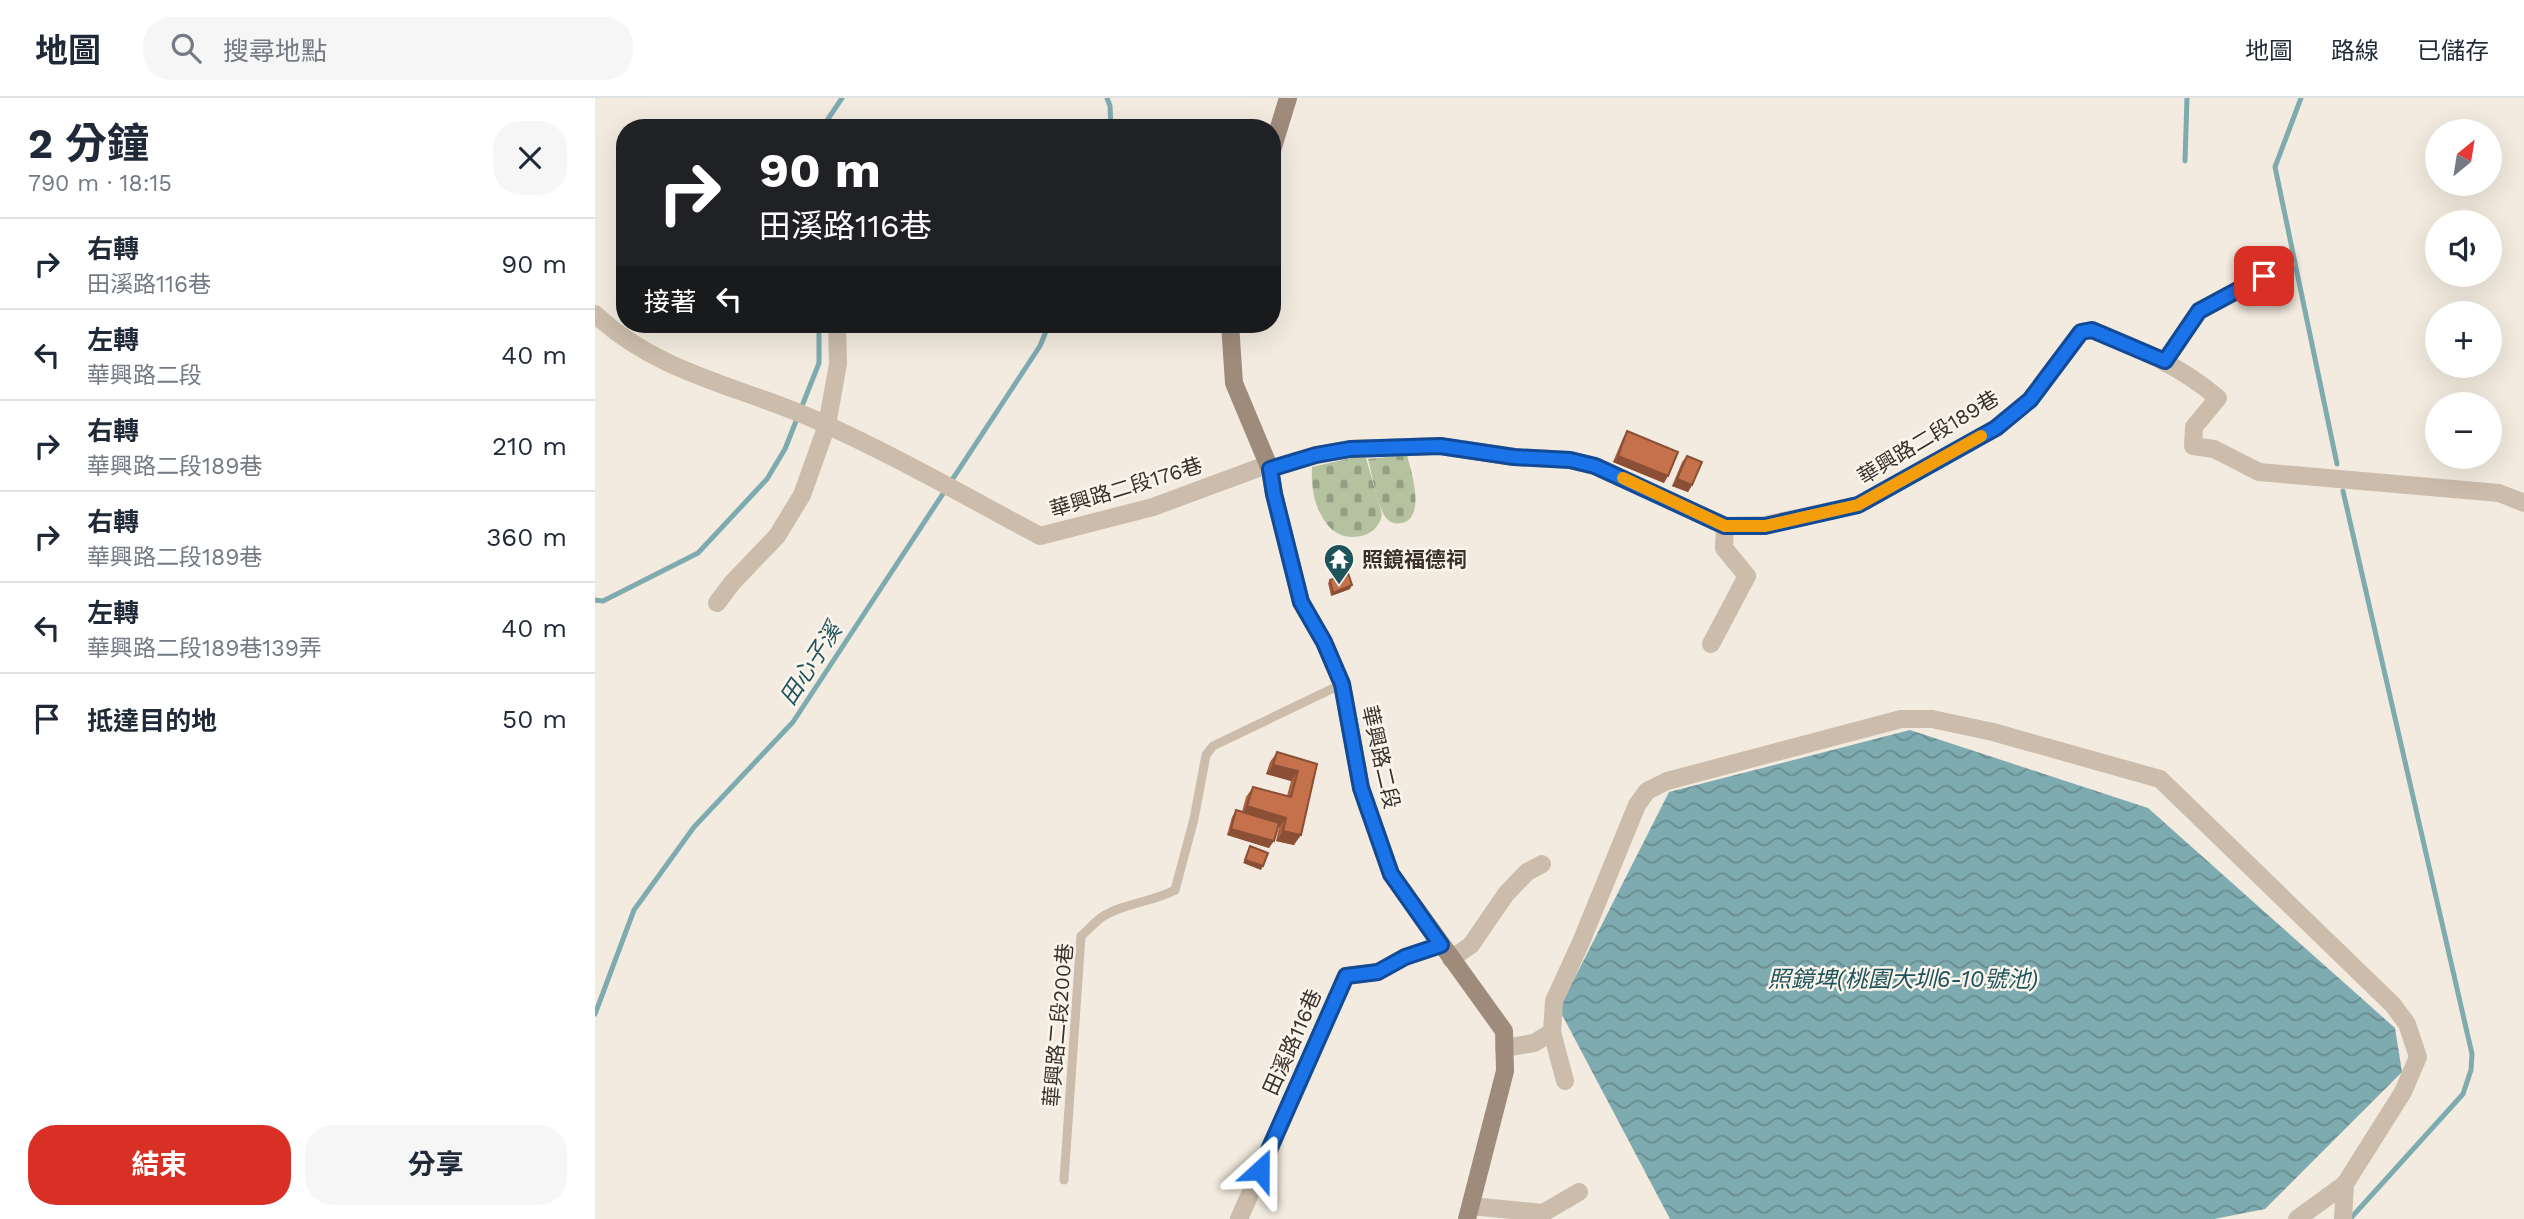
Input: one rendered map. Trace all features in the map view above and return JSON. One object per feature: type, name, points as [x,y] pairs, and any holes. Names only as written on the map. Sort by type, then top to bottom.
[{"type":"street","points":[[1281,121],[1288,98]]},
{"type":"street","points":[[2165,361],[2199,311],[2286,264]]},
{"type":"street","name":"華興路二段176巷","points":[[595,314],[616,334],[665,364],[810,417],[927,474],[1040,536],[1153,507],[1261,467],[1270,469]]},
{"type":"street","name":"華興路二段189巷","points":[[1270,469],[1316,455],[1350,449],[1440,446],[1514,457],[1570,460],[1595,466],[1725,526],[1765,526],[1858,505],[1996,428],[2030,400],[2081,332],[2092,330],[2165,361],[2194,377],[2218,398],[2194,426],[2193,446],[2214,449],[2259,472],[2500,493],[2524,503]]},
{"type":"street","points":[[717,603],[732,583],[777,536],[803,495],[827,425],[838,364],[837,333]]},
{"type":"street","name":"華興路二段","points":[[1231,333],[1234,383],[1270,469],[1301,602],[1324,642],[1342,684],[1361,788],[1391,874],[1504,1031],[1505,1071],[1469,1212]]},
{"type":"street","points":[[1711,644],[1747,576],[1724,548],[1725,526]]},
{"type":"street","points":[[1565,1081],[1552,1032],[1554,1001],[1637,805],[1647,791],[1667,780],[1901,719],[1932,719],[1993,732],[2160,779],[2393,1005],[2407,1024],[2418,1056],[2396,1104],[2345,1184],[2297,1219]]},
{"type":"street","points":[[1446,952],[1471,945],[1506,894],[1527,872],[1542,864]]},
{"type":"street","name":"田溪路116巷","points":[[1239,1219],[1346,976],[1378,972],[1405,957],[1446,952]]},
{"type":"street","points":[[1504,1048],[1534,1043],[1552,1032]]},
{"type":"street","points":[[2343,1219],[2345,1184]]},
{"type":"street","points":[[1469,1212],[1543,1213],[1579,1192]]},
{"type":"lane","name":"華興路二段200巷","points":[[1063,1180],[1081,936],[1104,916],[1146,900],[1162,897],[1175,890],[1194,819],[1206,755],[1213,746],[1342,684]]},
{"type":"green space","points":[[1407,455],[1415,491],[1414,510],[1405,522],[1395,523],[1385,517],[1382,510],[1368,459]]},
{"type":"green space","points":[[1355,457],[1366,458],[1382,514],[1374,530],[1358,537],[1349,537],[1333,530],[1319,511],[1314,497],[1312,467]]},
{"type":"water","name":"照鏡埤(桃園大圳6-10號池)","points":[[1910,730],[2148,808],[2395,1028],[2402,1072],[2265,1209],[2214,1219],[1670,1219],[1559,1009],[1669,792]]},
{"type":"building","points":[[1627,431],[1678,452],[1668,476],[1618,456]]},
{"type":"building","points":[[1687,456],[1702,462],[1692,485],[1677,479]]},
{"type":"building","name":"照鏡福德祠","points":[[1348,573],[1352,585],[1333,593],[1330,580]]},
{"type":"building","points":[[1277,752],[1317,764],[1301,835],[1283,831],[1286,818],[1247,806],[1253,787],[1291,797],[1298,771],[1273,765]]},
{"type":"building","points":[[1236,810],[1279,823],[1274,841],[1231,829]]},
{"type":"building","points":[[1250,846],[1268,853],[1263,866],[1245,860]]},
{"type":"waterway","points":[[828,119],[842,98]]},
{"type":"waterway","name":"田心子溪","points":[[1107,98],[1111,119]]},
{"type":"waterway","points":[[2185,161],[2187,98]]},
{"type":"waterway","points":[[2301,98],[2275,167],[2337,464]]},
{"type":"waterway","points":[[595,600],[603,601],[698,553],[767,479],[785,449],[819,363],[819,333]]},
{"type":"waterway","name":"田心子溪","points":[[595,1014],[634,910],[694,827],[793,722],[1040,346],[1045,333]]},
{"type":"waterway","points":[[2343,491],[2472,1054],[2471,1070],[2463,1094],[2350,1219]]},
{"type":"slow traffic","points":[[1623,478],[1725,526],[1765,526],[1858,505],[1981,436]]},
{"type":"place","name":"照鏡福德祠","points":[[1339,586]]},
{"type":"route","points":[[1260,1170],[1346,976],[1378,972],[1405,957],[1441,945],[1391,874],[1361,788],[1342,684],[1324,642],[1301,602],[1270,469],[1316,455],[1350,449],[1440,446],[1514,457],[1570,460],[1595,466],[1725,526],[1765,526],[1858,505],[1996,428],[2030,400],[2081,332],[2092,330],[2165,361],[2199,311],[2264,276]]}]
